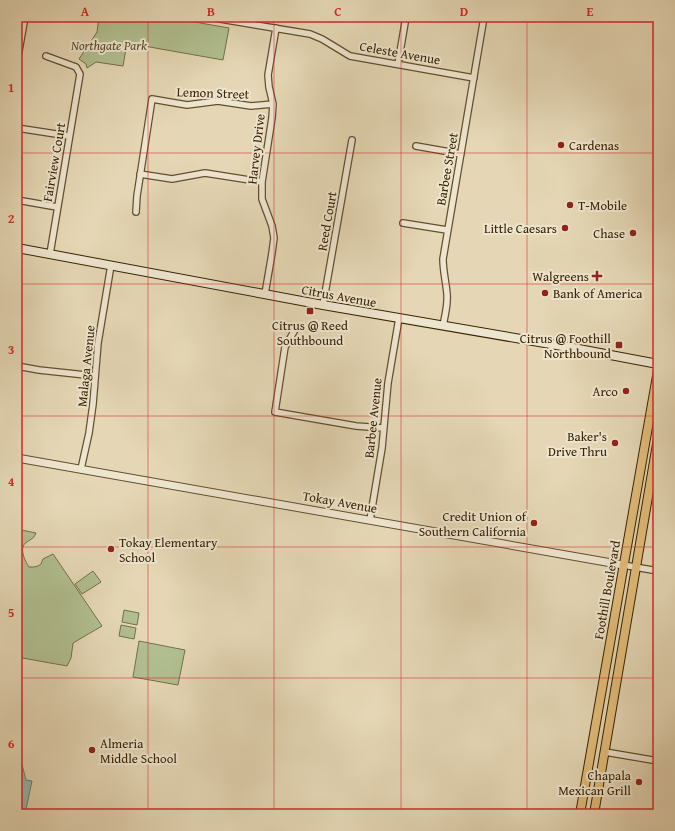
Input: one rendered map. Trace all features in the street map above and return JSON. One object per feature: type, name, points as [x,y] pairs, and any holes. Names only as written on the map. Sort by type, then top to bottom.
[{"type":"main road","name":"Citrus Avenue","points":[[17,248],[323,305],[658,364]]},
{"type":"main road","name":"Foothill Boulevard","points":[[580,814],[658,370]]},
{"type":"main road","name":"Foothill Boulevard","points":[[594,814],[658,438]]},
{"type":"street","points":[[17,62],[20,32],[25,17]]},
{"type":"street","name":"Celeste Avenue","points":[[208,17],[310,34],[322,39],[350,56],[474,78]]},
{"type":"street","points":[[398,64],[406,17]]},
{"type":"street","name":"Barbee Street","points":[[443,326],[447,296],[443,274],[443,259],[484,17]]},
{"type":"street","name":"Harvey Drive","points":[[265,294],[274,238],[272,226],[262,199],[262,182],[272,118],[273,104],[268,75],[276,28]]},
{"type":"street","name":"Fairview Court","points":[[46,56],[76,67],[80,74],[50,254]]},
{"type":"street","name":"Lemon Street","points":[[140,174],[152,99],[187,105],[218,102],[251,106],[273,104]]},
{"type":"street","points":[[17,128],[69,136]]},
{"type":"street","name":"Reed Court","points":[[323,305],[352,140]]},
{"type":"street","points":[[416,146],[461,154]]},
{"type":"street","points":[[136,212],[136,196],[140,174],[172,179],[205,173],[262,182]]},
{"type":"street","points":[[17,200],[57,207]]},
{"type":"street","points":[[403,223],[447,230]]},
{"type":"street","name":"Malaga Avenue","points":[[81,469],[90,426],[98,343],[111,265]]},
{"type":"street","name":"Barbee Avenue","points":[[370,520],[382,448],[388,383],[399,318]]},
{"type":"street","points":[[296,328],[285,348],[275,412],[356,426],[383,428]]},
{"type":"street","points":[[17,366],[95,376]]},
{"type":"street","name":"Tokay Avenue","points":[[17,458],[658,571]]},
{"type":"street","points":[[605,752],[658,761]]},
{"type":"green space","name":"Northgate Park","points":[[99,17],[166,17],[229,28],[223,60],[127,43],[123,66],[96,62],[87,68],[86,64],[79,59],[97,32]]},
{"type":"green space","points":[[17,529],[36,533],[33,538],[24,544],[23,547],[24,558],[29,567],[38,566],[41,564],[43,559],[53,554],[102,626],[73,643],[71,658],[67,666],[17,657]]},
{"type":"green space","points":[[93,571],[101,582],[82,594],[75,584]]},
{"type":"green space","points":[[124,610],[139,613],[137,625],[122,622]]},
{"type":"green space","points":[[121,625],[136,628],[134,639],[119,636]]},
{"type":"green space","points":[[139,641],[185,650],[178,685],[133,677]]},
{"type":"water","points":[[17,745],[26,780],[32,781],[25,814],[17,814]]},
{"type":"place","name":"Cardenas","points":[[561,145]]},
{"type":"place","name":"T-Mobile","points":[[570,205]]},
{"type":"place","name":"Little Caesars","points":[[565,228]]},
{"type":"place","name":"Chase","points":[[633,233]]},
{"type":"place","name":"Walgreens","points":[[597,276]]},
{"type":"place","name":"Bank of America","points":[[545,293]]},
{"type":"place","name":"Citrus @ Reed Southbound","points":[[310,311]]},
{"type":"place","name":"Citrus @ Foothill Northbound","points":[[619,345]]},
{"type":"place","name":"Arco","points":[[626,391]]},
{"type":"place","name":"Baker's Drive Thru","points":[[615,443]]},
{"type":"place","name":"Credit Union of Southern California","points":[[534,523]]},
{"type":"place","name":"Tokay Elementary School","points":[[111,549]]},
{"type":"place","name":"Almeria Middle School","points":[[92,750]]},
{"type":"place","name":"Chapala Mexican Grill","points":[[639,782]]}]
